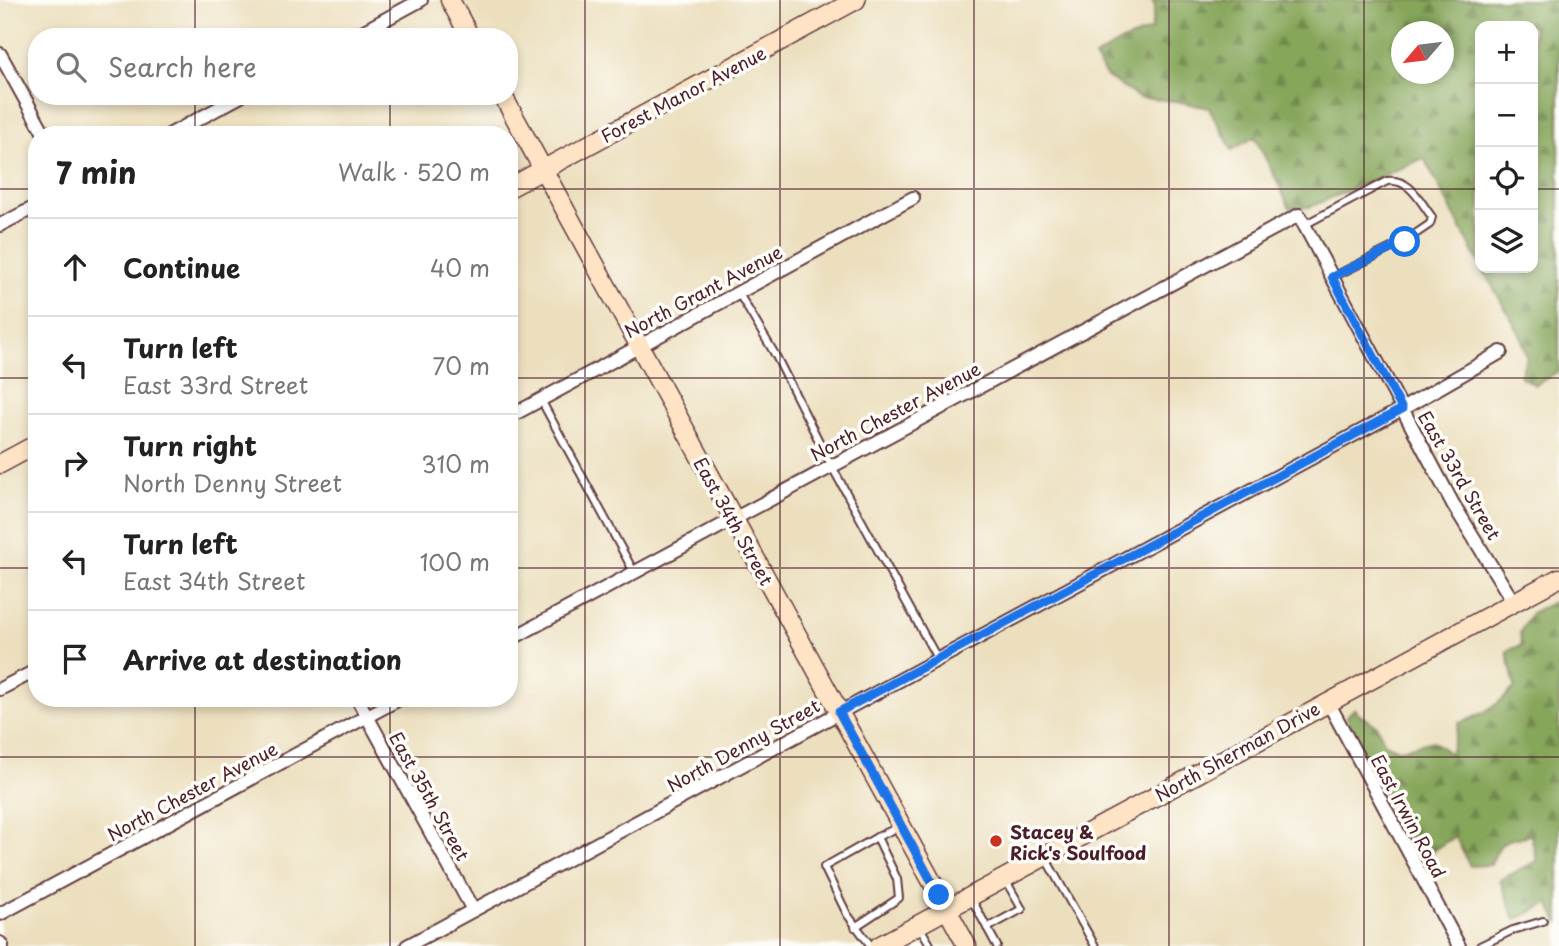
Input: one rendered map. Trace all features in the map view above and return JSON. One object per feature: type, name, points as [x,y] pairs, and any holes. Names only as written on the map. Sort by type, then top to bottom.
[{"type":"main road","points":[[450,0],[465,28]]},
{"type":"main road","name":"Forest Manor Avenue","points":[[518,183],[856,0]]},
{"type":"main road","name":"East 34th Street","points":[[508,105],[947,909],[961,944]]},
{"type":"main road","points":[[0,464],[28,449]]},
{"type":"main road","name":"North Sherman Drive","points":[[881,945],[1559,578]]},
{"type":"street","points":[[370,28],[421,0]]},
{"type":"street","points":[[0,54],[28,104]]},
{"type":"street","points":[[28,105],[40,126]]},
{"type":"street","points":[[186,126],[224,105]]},
{"type":"street","name":"North Grant Avenue","points":[[518,412],[913,198]]},
{"type":"street","points":[[0,225],[28,211]]},
{"type":"street","name":"East 33rd Street","points":[[1301,220],[1453,504],[1514,603]]},
{"type":"street","name":"North Chester Avenue","points":[[518,635],[831,465],[1301,220]]},
{"type":"street","name":"North Denny Street","points":[[407,946],[1402,409],[1501,352]]},
{"type":"street","points":[[0,689],[28,675]]},
{"type":"street","name":"East Irwin Road","points":[[1328,702],[1459,946]]},
{"type":"street","name":"East 35th Street","points":[[362,707],[473,910]]},
{"type":"street","name":"North Chester Avenue","points":[[0,914],[385,707]]},
{"type":"lane","points":[[1301,220],[1387,181],[1397,180],[1407,183],[1432,217],[1430,224],[1405,242],[1332,277]]},
{"type":"lane","points":[[738,292],[801,403],[831,465],[937,658]]},
{"type":"lane","points":[[541,400],[634,572]]},
{"type":"lane","points":[[881,945],[855,927],[824,867],[902,826]]},
{"type":"lane","points":[[855,927],[900,898],[897,879],[877,837]]},
{"type":"lane","points":[[1045,856],[1095,946]]},
{"type":"lane","points":[[987,928],[1022,909],[1005,878]]},
{"type":"lane","points":[[970,897],[997,946]]},
{"type":"lane","points":[[1480,946],[1513,930],[1543,921]]},
{"type":"lane","points":[[918,925],[931,946]]},
{"type":"green space","points":[[1152,0],[1559,0],[1559,371],[1535,385],[1520,376],[1527,357],[1520,334],[1485,273],[1538,273],[1538,21],[1475,21],[1475,255],[1424,158],[1310,207],[1290,208],[1255,137],[1232,150],[1209,108],[1176,101],[1139,98],[1106,76],[1095,57],[1122,41],[1151,30],[1155,6]]},
{"type":"green space","points":[[1559,599],[1559,924],[1549,903],[1515,920],[1500,880],[1537,861],[1531,835],[1515,838],[1501,845],[1491,865],[1470,866],[1455,836],[1420,859],[1353,736],[1347,716],[1355,708],[1358,714],[1376,725],[1386,745],[1399,750],[1433,741],[1450,754],[1459,723],[1490,709],[1515,687],[1507,651],[1522,645],[1520,633],[1531,613]]},
{"type":"place","name":"Stacey & Rick's Soulfood","points":[[996,841]]},
{"type":"route","points":[[939,895],[839,712],[1402,409],[1332,277],[1405,242]]}]
